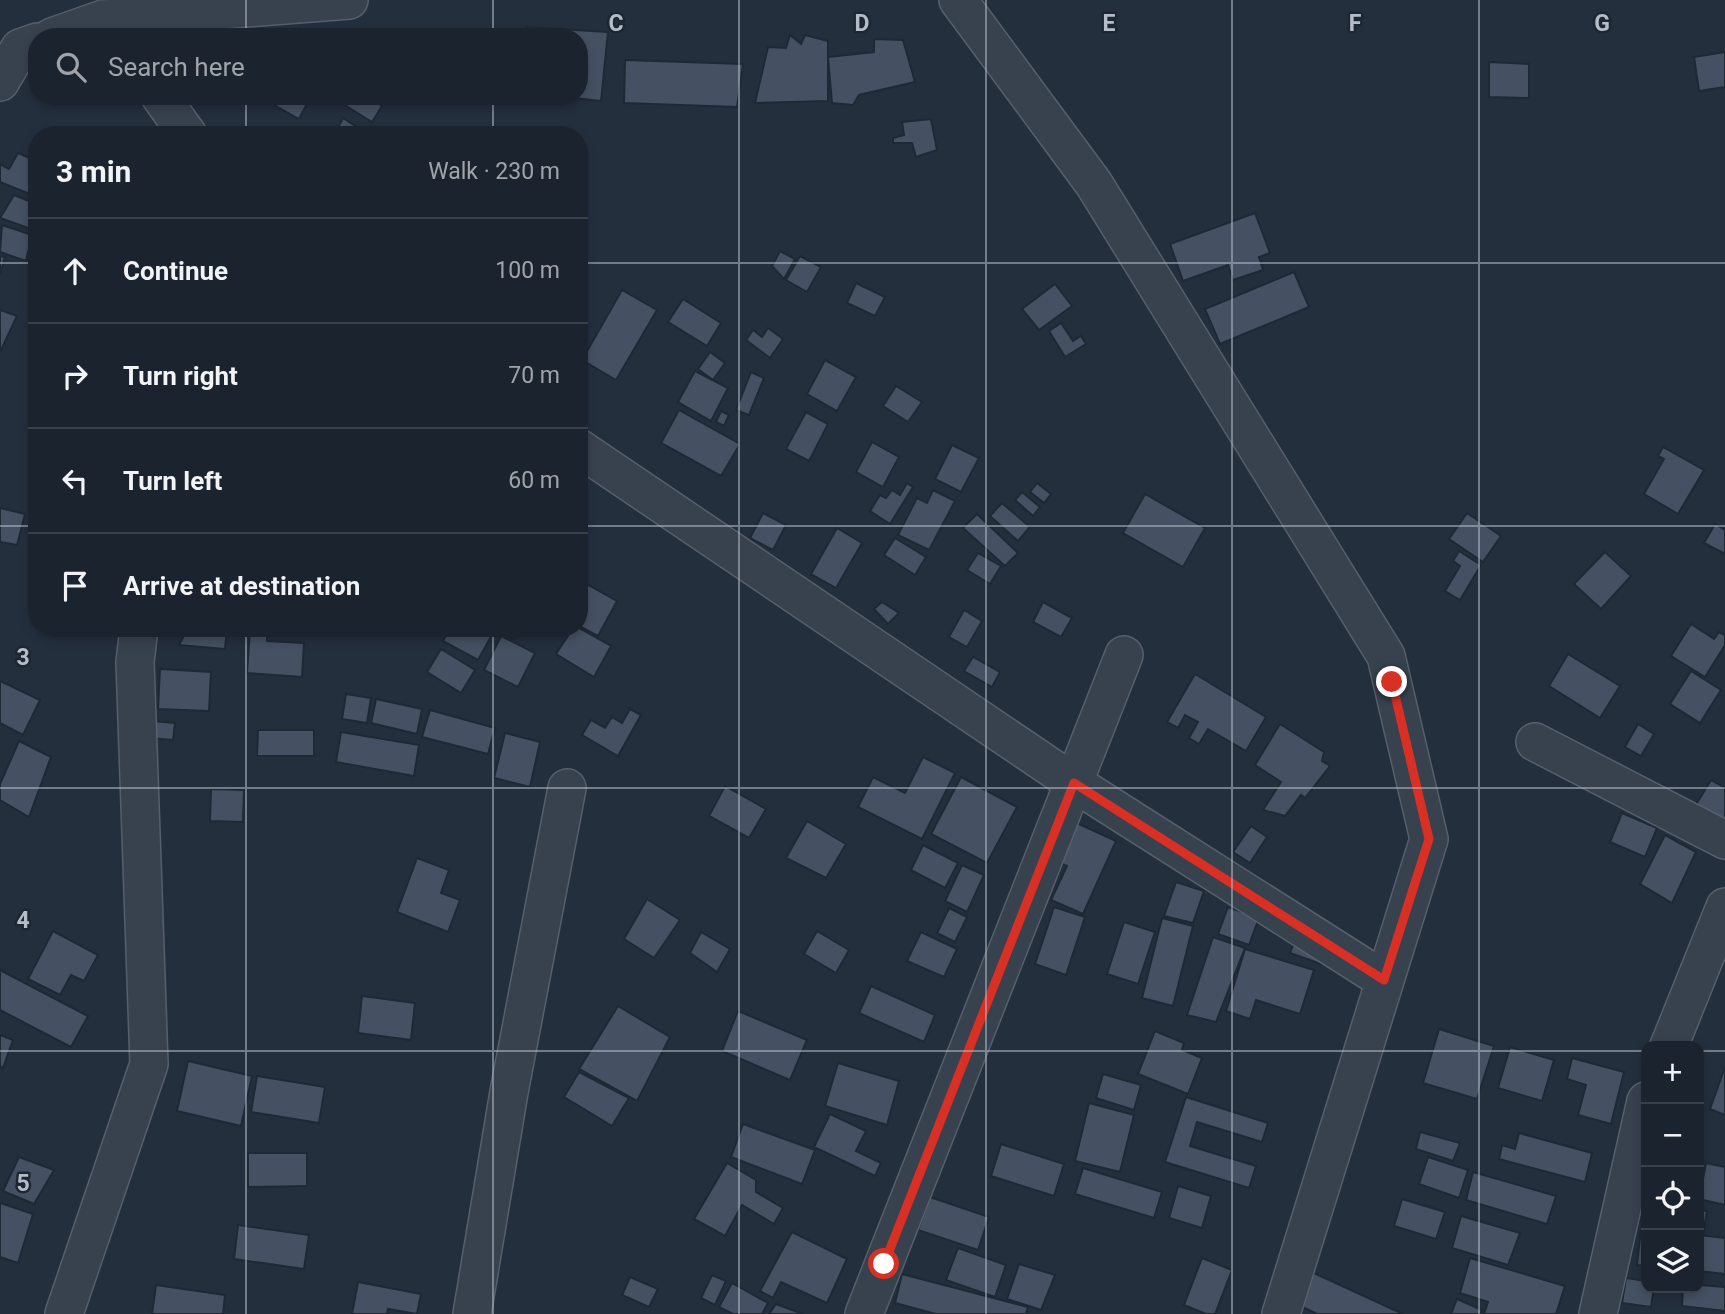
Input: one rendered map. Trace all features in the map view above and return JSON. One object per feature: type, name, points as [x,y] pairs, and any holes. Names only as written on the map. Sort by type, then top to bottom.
[{"type":"street","points":[[78,28],[107,19],[349,0]]},
{"type":"street","points":[[958,0],[1094,184],[1387,656],[1429,839],[1281,1314]]},
{"type":"street","points":[[0,82],[27,44]]},
{"type":"street","points":[[166,105],[182,126]]},
{"type":"street","points":[[588,454],[1074,783],[1384,980]]},
{"type":"street","points":[[64,1314],[149,1064],[135,662],[138,637]]},
{"type":"street","points":[[863,1314],[1124,656]]},
{"type":"street","points":[[1535,742],[1725,840]]},
{"type":"street","points":[[472,1314],[509,1093],[567,788]]},
{"type":"street","points":[[1671,1041],[1725,907]]},
{"type":"street","points":[[1598,1314],[1645,1104]]},
{"type":"building","points":[[588,31],[608,32],[601,101],[588,100]]},
{"type":"building","points":[[790,35],[801,44],[805,35],[828,41],[828,101],[755,103],[768,47],[786,48]]},
{"type":"building","points":[[874,39],[903,40],[915,82],[859,95],[853,105],[832,103],[828,57],[874,52]]},
{"type":"building","points":[[1725,52],[1725,87],[1699,91],[1694,57]]},
{"type":"building","points":[[625,60],[743,64],[737,107],[624,103]]},
{"type":"building","points":[[1489,62],[1529,64],[1529,98],[1489,97]]},
{"type":"building","points":[[274,105],[306,105],[299,119]]},
{"type":"building","points":[[345,105],[381,105],[372,122]]},
{"type":"building","points":[[343,118],[355,126],[339,126]]},
{"type":"building","points":[[931,119],[937,150],[916,157],[912,143],[893,143],[893,138],[904,135],[902,122]]},
{"type":"building","points":[[18,153],[28,157],[28,193],[0,182],[0,164],[9,169]]},
{"type":"building","points":[[14,195],[28,200],[28,228],[0,218]]},
{"type":"building","points":[[1255,213],[1270,253],[1259,257],[1263,270],[1233,280],[1228,265],[1183,281],[1170,244]]},
{"type":"building","points":[[2,225],[28,234],[26,261],[0,252]]},
{"type":"building","points":[[780,251],[795,259],[784,279],[772,266]]},
{"type":"building","points":[[0,256],[5,257],[0,274]]},
{"type":"building","points":[[800,256],[821,267],[807,292],[786,280]]},
{"type":"building","points":[[1294,272],[1309,307],[1220,344],[1205,309]]},
{"type":"building","points":[[856,283],[885,297],[875,316],[847,303]]},
{"type":"building","points":[[1055,284],[1072,306],[1039,330],[1022,309]]},
{"type":"building","points":[[622,290],[657,310],[616,380],[588,364],[588,350]]},
{"type":"building","points":[[683,299],[721,323],[707,346],[668,322]]},
{"type":"building","points":[[0,310],[17,316],[0,352]]},
{"type":"building","points":[[1061,323],[1073,341],[1081,336],[1086,344],[1065,357],[1049,331]]},
{"type":"building","points":[[768,328],[783,339],[770,358],[746,340],[753,330],[762,337]]},
{"type":"building","points":[[710,352],[725,363],[713,380],[698,369]]},
{"type":"building","points":[[825,360],[856,377],[837,411],[807,394]]},
{"type":"building","points":[[695,371],[728,388],[711,421],[678,402]]},
{"type":"building","points":[[751,372],[764,378],[749,415],[736,410]]},
{"type":"building","points":[[896,386],[922,402],[908,422],[883,406]]},
{"type":"building","points":[[679,410],[740,444],[721,476],[661,443]]},
{"type":"building","points":[[721,411],[729,415],[724,426],[716,422]]},
{"type":"building","points":[[806,412],[828,424],[809,461],[786,449]]},
{"type":"building","points":[[872,442],[899,457],[883,487],[856,472]]},
{"type":"building","points":[[952,445],[979,458],[961,492],[935,479]]},
{"type":"building","points":[[1663,447],[1704,470],[1678,514],[1644,494],[1664,459],[1658,456]]},
{"type":"building","points":[[907,483],[913,487],[890,524],[870,511],[880,495],[886,498],[892,490],[900,495]]},
{"type":"building","points":[[1037,483],[1051,494],[1044,503],[1030,492]]},
{"type":"building","points":[[933,490],[955,501],[929,550],[898,535],[917,498],[927,503]]},
{"type":"building","points":[[1022,492],[1040,507],[1033,516],[1015,500]]},
{"type":"building","points":[[1145,494],[1205,528],[1183,567],[1123,533]]},
{"type":"building","points":[[1002,503],[1030,527],[1018,541],[990,516]]},
{"type":"building","points":[[0,508],[25,514],[17,545],[0,542]]},
{"type":"building","points":[[763,513],[786,525],[773,550],[750,538]]},
{"type":"building","points":[[1467,513],[1501,536],[1483,562],[1449,539]]},
{"type":"building","points":[[977,514],[1018,553],[1005,566],[963,528]]},
{"type":"building","points":[[1715,524],[1725,530],[1725,554],[1704,543]]},
{"type":"building","points":[[837,528],[862,543],[836,588],[811,574]]},
{"type":"building","points":[[895,538],[926,557],[915,575],[884,555]]},
{"type":"building","points":[[1459,551],[1481,565],[1460,600],[1445,591],[1460,566],[1453,561]]},
{"type":"building","points":[[1605,552],[1631,576],[1601,609],[1574,584]]},
{"type":"building","points":[[978,553],[1001,566],[990,584],[967,570]]},
{"type":"building","points":[[588,585],[617,601],[598,636],[588,631]]},
{"type":"building","points":[[882,602],[899,613],[888,624],[874,609]]},
{"type":"building","points":[[1043,602],[1072,618],[1061,637],[1033,622]]},
{"type":"building","points":[[964,610],[982,621],[967,647],[949,637]]},
{"type":"building","points":[[1691,624],[1714,639],[1719,632],[1725,635],[1725,645],[1705,677],[1671,656]]},
{"type":"building","points":[[588,633],[611,646],[594,677],[556,654],[567,637],[588,637]]},
{"type":"building","points":[[183,637],[226,637],[225,649],[179,645]]},
{"type":"building","points":[[250,637],[304,643],[302,677],[247,673]]},
{"type":"building","points":[[445,637],[491,637],[478,660],[443,641]]},
{"type":"building","points":[[500,637],[535,653],[518,687],[484,670]]},
{"type":"building","points":[[441,649],[475,670],[461,693],[427,672]]},
{"type":"building","points":[[1568,654],[1620,686],[1600,718],[1549,686]]},
{"type":"building","points":[[973,657],[1000,672],[992,687],[964,671]]},
{"type":"building","points":[[160,669],[211,672],[209,711],[158,709]]},
{"type":"building","points":[[1691,671],[1721,690],[1700,723],[1670,704]]},
{"type":"building","points":[[1195,674],[1266,717],[1246,751],[1208,729],[1199,744],[1189,738],[1198,722],[1185,715],[1178,728],[1167,722]]},
{"type":"building","points":[[0,681],[40,700],[23,735],[0,723]]},
{"type":"building","points":[[346,694],[371,698],[367,723],[342,719]]},
{"type":"building","points":[[376,699],[422,709],[417,734],[371,723]]},
{"type":"building","points":[[630,709],[641,715],[618,756],[582,735],[591,720],[605,728],[612,717],[622,723]]},
{"type":"building","points":[[430,710],[495,728],[488,754],[422,737]]},
{"type":"building","points":[[152,721],[175,723],[173,740],[150,738]]},
{"type":"building","points":[[1280,724],[1324,752],[1322,761],[1330,766],[1305,798],[1301,795],[1285,816],[1263,810],[1281,782],[1255,765]]},
{"type":"building","points":[[1638,724],[1654,734],[1641,756],[1625,747]]},
{"type":"building","points":[[258,730],[314,730],[314,756],[257,756]]},
{"type":"building","points":[[341,732],[419,745],[414,776],[336,762]]},
{"type":"building","points":[[505,733],[540,742],[530,787],[494,778]]},
{"type":"building","points":[[19,741],[51,757],[29,817],[0,800],[0,784]]},
{"type":"building","points":[[923,757],[955,773],[922,839],[858,807],[873,777],[905,793]]},
{"type":"building","points":[[961,777],[1017,807],[987,863],[931,834]]},
{"type":"building","points":[[1711,780],[1725,788],[1725,822],[1694,808]]},
{"type":"building","points":[[725,786],[766,809],[749,838],[709,816]]},
{"type":"building","points":[[211,789],[244,790],[243,822],[210,821]]},
{"type":"building","points":[[1055,813],[1116,841],[1083,914],[1051,900],[1067,866],[1037,853]]},
{"type":"building","points":[[1622,813],[1657,828],[1645,857],[1610,842]]},
{"type":"building","points":[[807,821],[846,844],[826,878],[786,858]]},
{"type":"building","points":[[1251,826],[1267,837],[1250,863],[1233,852]]},
{"type":"building","points":[[1665,835],[1696,852],[1672,903],[1640,884]]},
{"type":"building","points":[[923,845],[958,863],[945,888],[911,870]]},
{"type":"building","points":[[417,858],[449,870],[441,893],[460,900],[448,932],[397,912]]},
{"type":"building","points":[[962,865],[984,875],[967,912],[945,901]]},
{"type":"building","points":[[1176,882],[1204,891],[1193,923],[1164,916]]},
{"type":"building","points":[[647,899],[680,920],[654,958],[624,939]]},
{"type":"building","points":[[1054,907],[1085,917],[1066,975],[1035,964]]},
{"type":"building","points":[[1228,907],[1259,918],[1249,945],[1218,934]]},
{"type":"building","points":[[949,908],[967,917],[955,942],[937,933]]},
{"type":"building","points":[[1162,918],[1193,926],[1173,1006],[1142,998]]},
{"type":"building","points":[[1124,922],[1155,932],[1138,984],[1107,974]]},
{"type":"building","points":[[53,931],[98,955],[84,981],[71,975],[60,995],[28,979]]},
{"type":"building","points":[[817,931],[849,950],[836,973],[804,954]]},
{"type":"building","points":[[701,932],[730,949],[717,972],[690,953]]},
{"type":"building","points":[[921,932],[957,949],[944,977],[907,961]]},
{"type":"building","points":[[1297,935],[1327,947],[1321,964],[1290,953]]},
{"type":"building","points":[[1213,937],[1245,948],[1216,1022],[1187,1015]]},
{"type":"building","points":[[1245,949],[1314,970],[1300,1014],[1256,1000],[1250,1019],[1226,1011]]},
{"type":"building","points":[[0,970],[88,1016],[71,1047],[0,1010]]},
{"type":"building","points":[[871,986],[935,1015],[924,1042],[859,1013]]},
{"type":"building","points":[[362,996],[415,1003],[411,1040],[358,1033]]},
{"type":"building","points":[[618,1006],[670,1037],[637,1101],[579,1069]]},
{"type":"building","points":[[738,1011],[807,1040],[790,1080],[722,1051]]},
{"type":"building","points":[[1439,1029],[1494,1046],[1477,1099],[1423,1083]]},
{"type":"building","points":[[1155,1031],[1184,1043],[1182,1050],[1202,1058],[1188,1094],[1138,1074]]},
{"type":"building","points":[[0,1035],[13,1040],[3,1068],[0,1066]]},
{"type":"building","points":[[1510,1047],[1554,1060],[1542,1101],[1498,1088]]},
{"type":"building","points":[[1572,1058],[1624,1072],[1611,1124],[1578,1115],[1586,1085],[1567,1079]]},
{"type":"building","points":[[188,1061],[252,1076],[241,1126],[177,1111]]},
{"type":"building","points":[[838,1063],[899,1081],[887,1125],[825,1106]]},
{"type":"building","points":[[1725,1067],[1725,1115],[1710,1109]]},
{"type":"building","points":[[579,1072],[629,1098],[612,1126],[564,1097]]},
{"type":"building","points":[[1103,1074],[1141,1085],[1134,1110],[1096,1098]]},
{"type":"building","points":[[257,1076],[325,1087],[319,1123],[251,1112]]},
{"type":"building","points":[[1186,1097],[1268,1123],[1262,1142],[1197,1122],[1190,1146],[1256,1166],[1249,1188],[1165,1162]]},
{"type":"building","points":[[1089,1103],[1134,1115],[1120,1172],[1075,1161]]},
{"type":"building","points":[[830,1114],[866,1131],[856,1151],[881,1163],[875,1176],[814,1147]]},
{"type":"building","points":[[743,1124],[815,1150],[802,1184],[731,1157]]},
{"type":"building","points":[[1420,1132],[1460,1143],[1453,1161],[1416,1149]]},
{"type":"building","points":[[1519,1133],[1592,1153],[1585,1182],[1499,1159],[1502,1145],[1515,1149]]},
{"type":"building","points":[[1001,1144],[1064,1164],[1054,1196],[991,1176]]},
{"type":"building","points":[[248,1153],[307,1153],[307,1186],[248,1187]]},
{"type":"building","points":[[19,1157],[54,1170],[34,1204],[3,1191]]},
{"type":"building","points":[[1428,1157],[1468,1170],[1459,1198],[1419,1184]]},
{"type":"building","points":[[727,1163],[756,1180],[756,1192],[783,1208],[774,1224],[742,1205],[725,1236],[694,1219]]},
{"type":"building","points":[[1706,1163],[1725,1167],[1725,1205],[1704,1200]]},
{"type":"building","points":[[1083,1168],[1162,1192],[1154,1218],[1075,1194]]},
{"type":"building","points":[[1473,1172],[1556,1196],[1547,1224],[1466,1200]]},
{"type":"building","points":[[1178,1186],[1211,1196],[1202,1228],[1169,1218]]},
{"type":"building","points":[[930,1197],[989,1217],[978,1250],[918,1230]]},
{"type":"building","points":[[1402,1199],[1445,1212],[1436,1239],[1394,1226]]},
{"type":"building","points":[[0,1203],[33,1214],[18,1263],[0,1257]]},
{"type":"building","points":[[1461,1216],[1520,1233],[1508,1265],[1452,1248]]},
{"type":"building","points":[[238,1225],[309,1235],[304,1269],[234,1259]]},
{"type":"building","points":[[1641,1229],[1641,1265],[1637,1265]]},
{"type":"building","points":[[792,1232],[847,1259],[827,1303],[781,1282],[773,1298],[760,1291]]},
{"type":"building","points":[[1704,1236],[1725,1238],[1725,1274],[1704,1272]]},
{"type":"building","points":[[958,1248],[1006,1265],[995,1297],[946,1280]]},
{"type":"building","points":[[1202,1258],[1232,1270],[1215,1314],[1206,1314],[1184,1305]]},
{"type":"building","points":[[1470,1258],[1565,1286],[1556,1314],[1484,1314],[1488,1302],[1460,1293]]},
{"type":"building","points":[[1019,1264],[1055,1275],[1041,1310],[1007,1299]]},
{"type":"building","points":[[1305,1269],[1403,1314],[1317,1314],[1292,1302]]},
{"type":"building","points":[[902,1274],[1028,1307],[1026,1314],[936,1314],[895,1303]]},
{"type":"building","points":[[712,1275],[726,1281],[715,1305],[701,1298]]},
{"type":"building","points":[[630,1277],[658,1289],[649,1307],[622,1295]]},
{"type":"building","points":[[1626,1278],[1641,1280],[1641,1293],[1653,1293],[1651,1307],[1622,1303]]},
{"type":"building","points":[[358,1282],[421,1294],[417,1314],[388,1309],[387,1314],[352,1314]]},
{"type":"building","points":[[732,1283],[768,1303],[762,1314],[733,1314],[719,1307]]},
{"type":"building","points":[[156,1285],[225,1295],[223,1314],[152,1314]]},
{"type":"building","points":[[1704,1285],[1725,1287],[1725,1311],[1682,1306],[1683,1293],[1704,1293]]},
{"type":"building","points":[[1457,1299],[1482,1310],[1480,1314],[1451,1314]]},
{"type":"building","points":[[776,1304],[803,1314],[769,1314]]},
{"type":"route","points":[[884,1264],[1074,783],[1384,980],[1429,839],[1392,682]]}]
